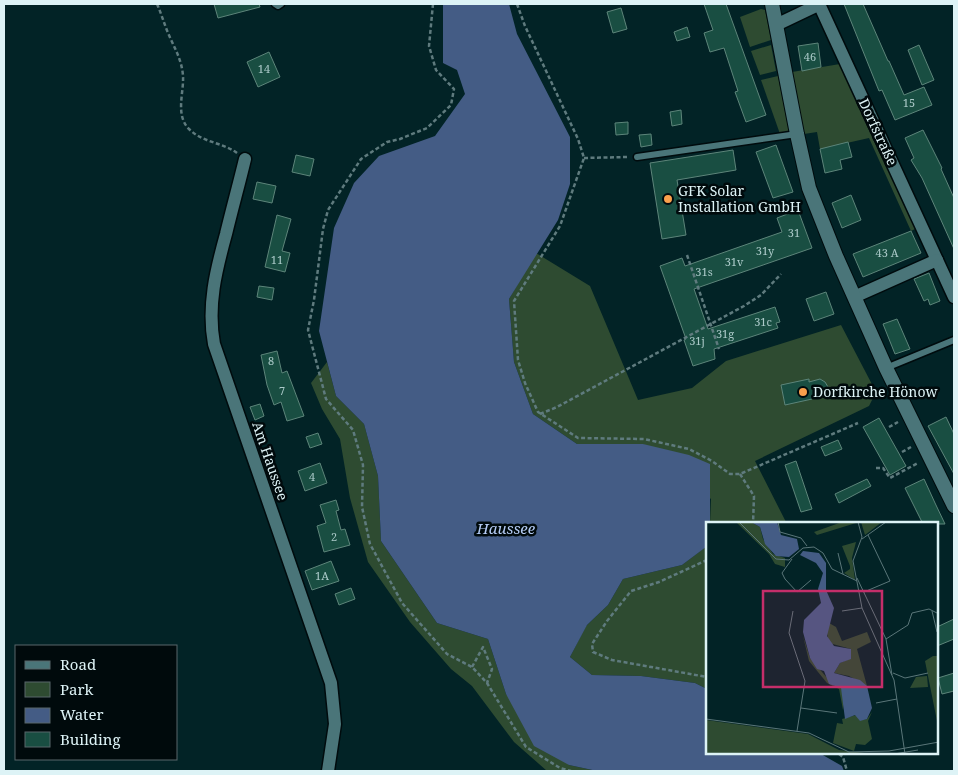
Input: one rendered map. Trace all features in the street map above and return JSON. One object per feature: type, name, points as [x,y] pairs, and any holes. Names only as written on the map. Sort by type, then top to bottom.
[{"type":"main road","points":[[772,4],[809,188],[886,368],[954,506]]},
{"type":"street","points":[[776,25],[819,4]]},
{"type":"street","name":"Dorfstraße","points":[[819,4],[954,297]]},
{"type":"street","name":"Am Haussee","points":[[245,159],[215,279],[211,315],[212,333],[214,344],[332,683],[335,724],[328,771]]},
{"type":"street","points":[[854,297],[937,260]]},
{"type":"lane","points":[[275,4],[278,6],[280,4]]},
{"type":"lane","points":[[637,157],[797,134]]},
{"type":"lane","points":[[886,368],[954,340]]},
{"type":"path","points":[[157,4],[182,66],[181,102],[184,123],[196,135],[210,143],[231,149],[245,159]]},
{"type":"path","points":[[433,4],[429,46],[436,70],[454,88],[451,105],[427,128],[387,142],[362,159],[328,210],[323,229],[314,300],[308,330],[326,399],[353,430],[363,465],[362,508],[370,544],[402,603],[447,654],[472,667],[487,683],[526,748],[560,768],[571,771]]},
{"type":"path","points":[[517,4],[525,26],[578,139],[584,158],[560,226],[514,301],[518,360],[525,383],[538,412],[578,438],[644,439],[690,450],[712,461],[730,474],[740,474],[858,423]]},
{"type":"path","points":[[584,158],[637,157]]},
{"type":"path","points":[[687,254],[720,348]]},
{"type":"path","points":[[540,414],[557,407],[744,306],[761,295],[781,274]]},
{"type":"path","points":[[888,427],[898,422]]},
{"type":"path","points":[[902,452],[911,447]]},
{"type":"path","points":[[876,468],[883,468],[890,478],[920,462]]},
{"type":"path","points":[[740,474],[754,496],[753,522]]},
{"type":"path","points":[[706,560],[659,582],[631,591],[607,621],[592,644],[593,652],[612,660],[706,678]]},
{"type":"path","points":[[472,667],[483,646],[492,670],[487,683]]},
{"type":"path","points":[[840,755],[843,757],[847,771]]},
{"type":"green space","points":[[761,9],[765,10],[771,40],[750,47],[740,17]]},
{"type":"green space","points":[[771,45],[776,71],[760,75],[751,51]]},
{"type":"green space","points":[[840,64],[917,228],[911,231],[869,138],[820,149],[817,132],[804,134],[792,72]]},
{"type":"green space","points":[[778,76],[789,132],[780,134],[761,80]]},
{"type":"green space","points":[[536,253],[590,286],[638,400],[692,388],[726,361],[841,325],[876,392],[869,406],[755,461],[786,522],[710,522],[711,499],[643,444],[577,444],[533,414],[514,362],[509,299]]},
{"type":"green space","points":[[327,362],[336,396],[364,424],[378,476],[381,541],[437,623],[488,639],[506,694],[569,765],[597,771],[547,771],[514,742],[472,686],[451,669],[410,622],[368,562],[350,498],[340,439],[322,409],[311,383]]},
{"type":"green space","points":[[706,547],[706,688],[695,683],[641,676],[592,675],[570,657],[586,626],[608,605],[623,579],[682,565]]},
{"type":"water","name":"Haussee","points":[[443,4],[509,4],[517,34],[570,137],[570,184],[558,220],[509,299],[514,362],[533,414],[577,444],[643,444],[689,455],[710,464],[710,522],[706,522],[706,547],[682,565],[623,579],[608,605],[587,625],[570,657],[592,675],[641,676],[695,683],[706,688],[706,755],[823,755],[842,766],[844,771],[597,771],[569,765],[534,746],[506,694],[488,639],[437,623],[381,541],[378,476],[364,424],[336,396],[319,331],[334,228],[354,183],[379,156],[435,136],[465,94],[457,70],[443,63]]},
{"type":"building","points":[[214,4],[259,4],[260,7],[218,18]]},
{"type":"building","points":[[704,4],[726,4],[766,115],[746,122],[735,92],[738,91],[724,48],[710,52],[704,33],[713,30]]},
{"type":"building","points":[[844,4],[863,4],[904,95],[924,87],[932,105],[895,120],[882,90],[879,91]]},
{"type":"building","points":[[621,8],[627,29],[613,33],[607,12]]},
{"type":"building","points":[[687,27],[690,37],[677,41],[674,32]]},
{"type":"building","points":[[818,43],[821,67],[802,71],[798,46]]},
{"type":"building","points":[[919,45],[934,80],[922,85],[908,50]]},
{"type":"building","points":[[269,52],[280,77],[258,87],[247,62]]},
{"type":"building","points":[[681,110],[682,124],[672,126],[670,112]]},
{"type":"building","points":[[628,122],[628,134],[616,135],[615,123]]},
{"type":"building","points":[[923,130],[942,168],[954,198],[954,249],[922,178],[911,160],[914,158],[905,138]]},
{"type":"building","points":[[651,134],[652,145],[641,147],[639,135]]},
{"type":"building","points":[[848,142],[852,157],[840,160],[842,169],[825,173],[820,149]]},
{"type":"building","points":[[776,145],[793,192],[773,198],[756,152]]},
{"type":"building","name":"GFK Solar Installation GmbH","points":[[733,150],[736,170],[677,180],[686,235],[662,239],[650,163]]},
{"type":"building","points":[[296,155],[314,159],[310,176],[292,172]]},
{"type":"building","points":[[257,182],[276,186],[272,203],[253,199]]},
{"type":"building","points":[[851,195],[861,220],[842,228],[832,203]]},
{"type":"building","points":[[798,210],[812,248],[694,289],[708,329],[775,307],[780,322],[776,323],[778,328],[714,349],[715,359],[693,366],[684,340],[686,339],[660,266],[682,258],[685,266],[782,232],[777,218]]},
{"type":"building","points":[[277,215],[291,219],[282,251],[290,253],[285,272],[265,267]]},
{"type":"building","points":[[911,231],[921,253],[863,277],[853,254]]},
{"type":"building","points":[[929,273],[940,301],[930,305],[928,299],[924,301],[914,279]]},
{"type":"building","points":[[259,286],[274,288],[272,300],[257,297]]},
{"type":"building","points":[[826,292],[834,314],[814,321],[806,299]]},
{"type":"building","points":[[897,319],[910,349],[895,354],[883,324]]},
{"type":"building","points":[[277,351],[282,373],[287,371],[304,416],[287,421],[281,402],[274,405],[267,385],[261,355]]},
{"type":"building","name":"Dorfkirche Hönow","points":[[809,379],[809,382],[820,379],[825,382],[828,387],[825,394],[785,405],[781,385]]},
{"type":"building","points":[[260,404],[264,416],[255,420],[250,407]]},
{"type":"building","points":[[946,417],[954,434],[954,474],[928,426]]},
{"type":"building","points":[[879,418],[906,466],[890,475],[863,427]]},
{"type":"building","points":[[318,433],[322,444],[310,448],[306,437]]},
{"type":"building","points":[[838,440],[842,449],[825,456],[821,447]]},
{"type":"building","points":[[796,461],[812,509],[801,512],[785,465]]},
{"type":"building","points":[[320,463],[327,483],[305,491],[298,471]]},
{"type":"building","points":[[867,479],[871,486],[839,503],[835,494]]},
{"type":"building","points":[[924,479],[945,524],[922,522],[905,488]]},
{"type":"building","points":[[336,500],[339,510],[336,511],[341,530],[345,529],[350,545],[324,552],[317,526],[326,523],[320,505]]},
{"type":"building","points":[[331,561],[339,581],[312,590],[305,571]]},
{"type":"building","points":[[351,588],[355,599],[339,605],[335,594]]},
{"type":"building","points":[[954,619],[954,639],[938,646],[938,627]]},
{"type":"building","points":[[954,673],[954,691],[942,694],[938,678]]},
{"type":"place","name":"GFK Solar Installation GmbH","points":[[668,199]]},
{"type":"place","name":"Dorfkirche Hönow","points":[[803,392]]}]
